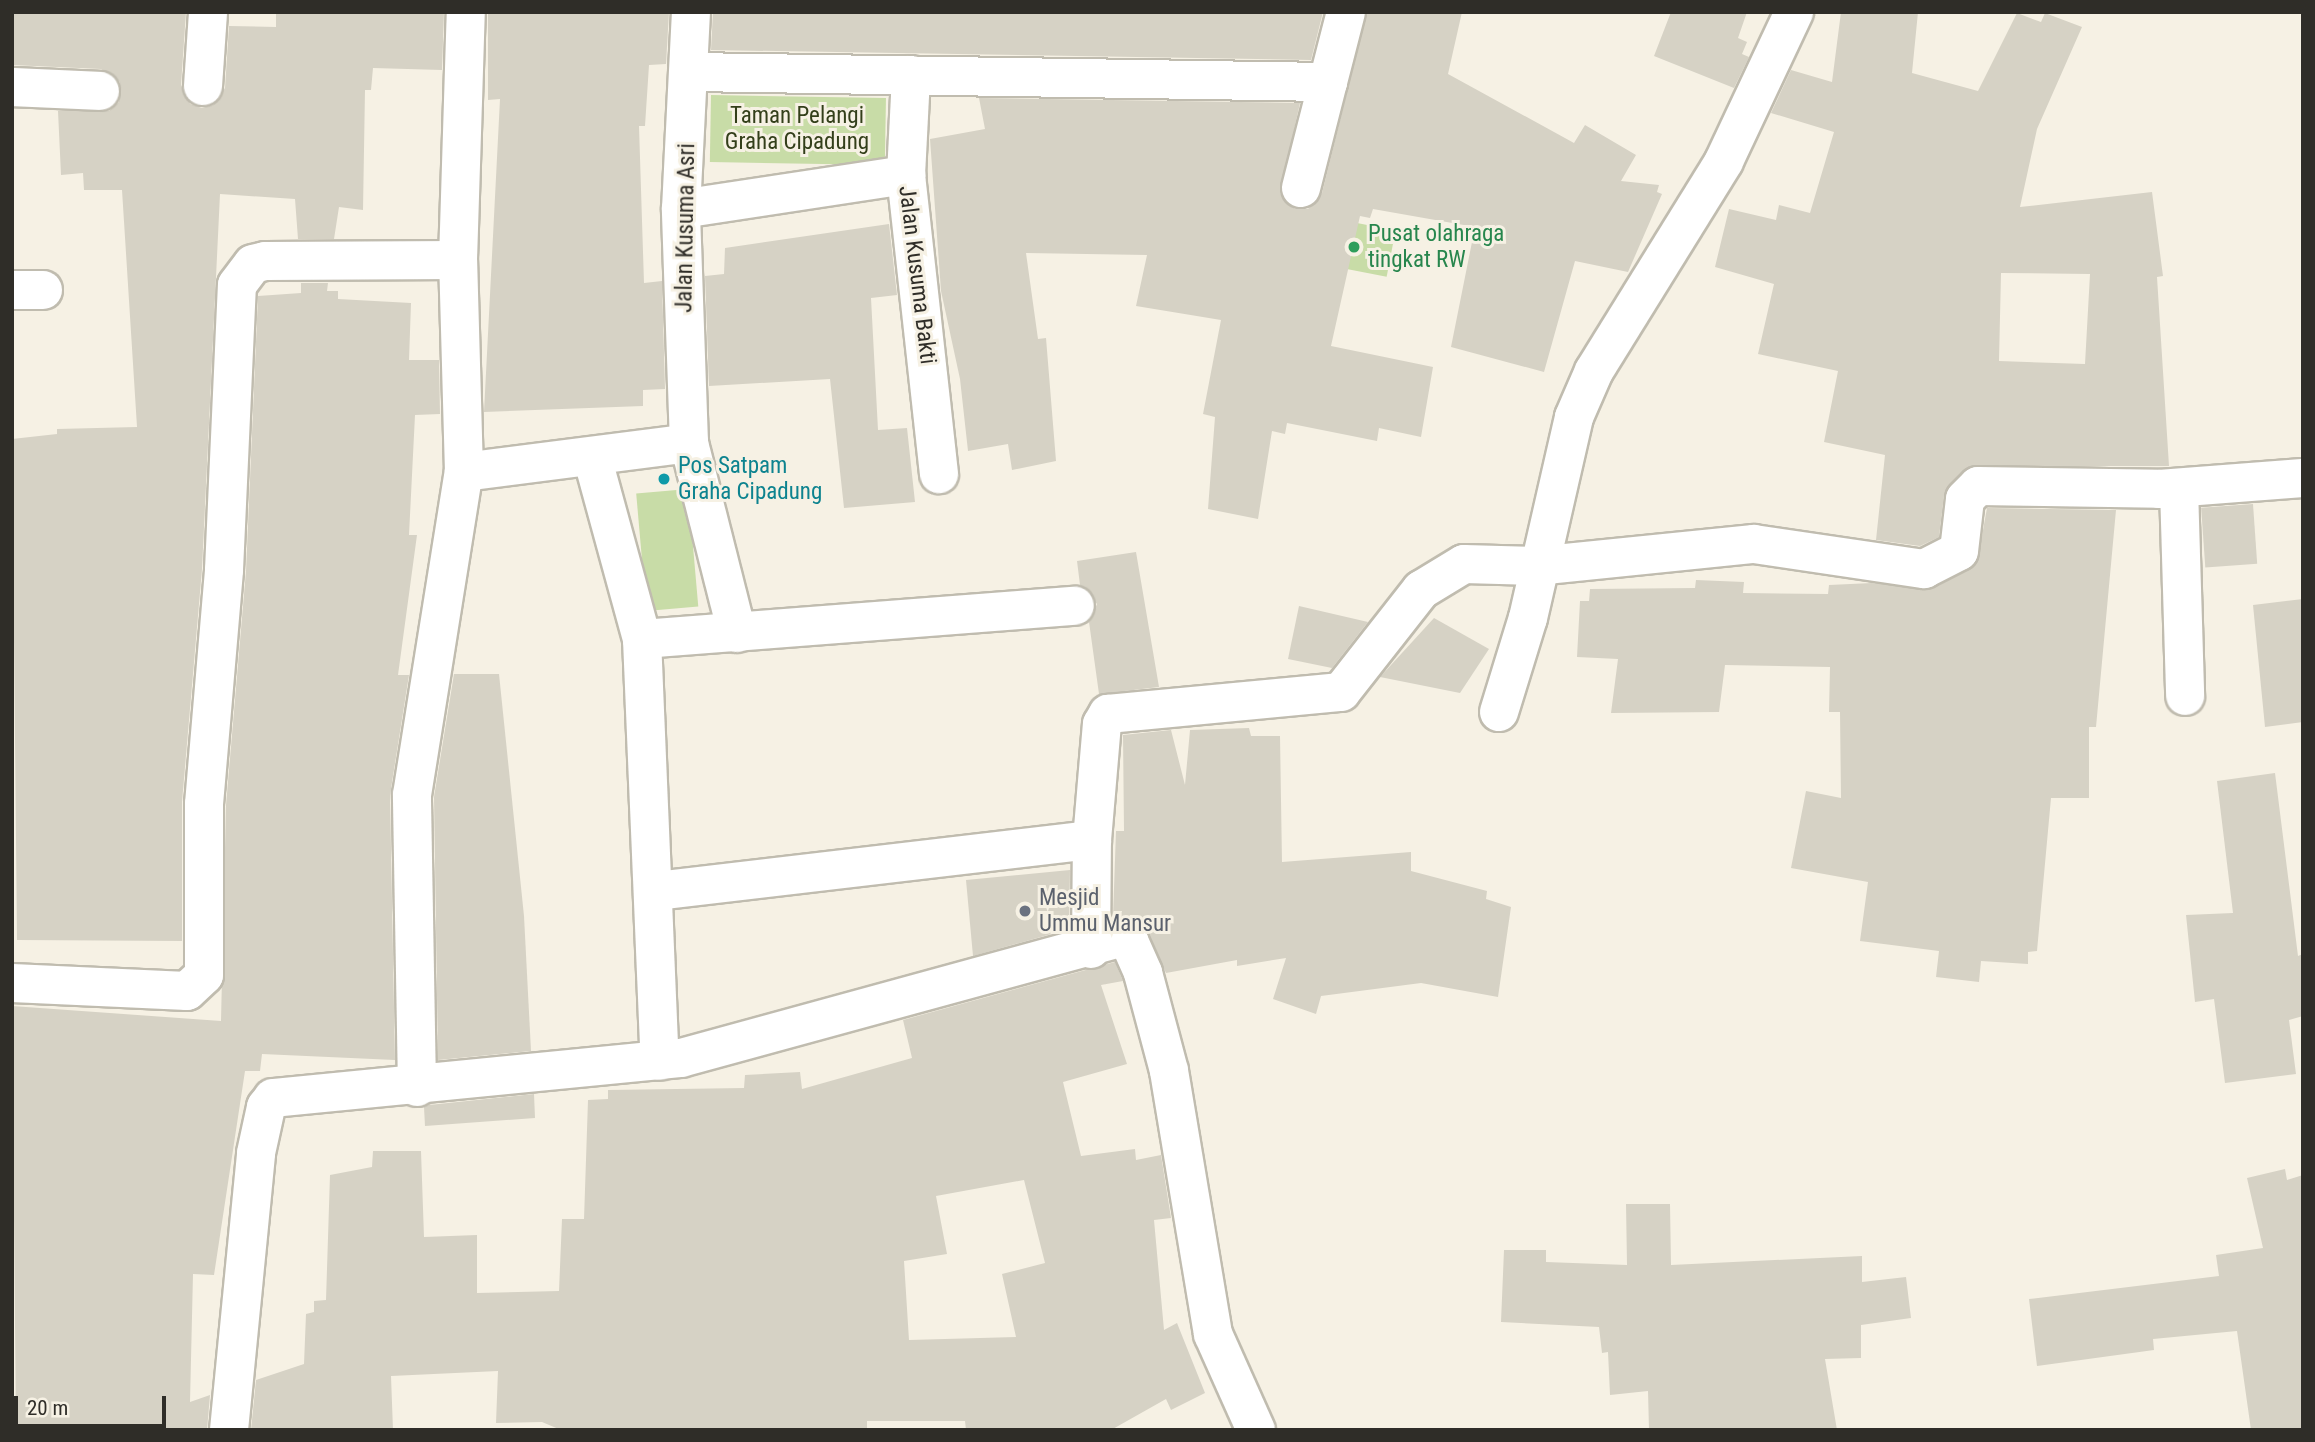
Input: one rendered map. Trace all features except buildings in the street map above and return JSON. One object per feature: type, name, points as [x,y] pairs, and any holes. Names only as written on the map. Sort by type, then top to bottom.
[{"type":"street","points":[[203,86],[208,12]]},
{"type":"street","points":[[417,1087],[412,795],[464,472],[458,260],[466,12]]},
{"type":"street","name":"Jalan Kusuma Asri","points":[[691,12],[691,72],[681,209],[689,443],[737,634]]},
{"type":"street","points":[[1301,188],[1346,12]]},
{"type":"street","points":[[1499,712],[1528,618],[1536,566],[1574,417],[1594,371],[1724,161],[1794,12]]},
{"type":"street","points":[[691,72],[1328,82]]},
{"type":"street","points":[[906,175],[911,75]]},
{"type":"street","points":[[12,87],[100,91]]},
{"type":"street","name":"Jalan Kusuma Bakti","points":[[681,209],[906,175],[939,474]]},
{"type":"street","points":[[12,984],[187,991],[204,975],[204,804],[239,278],[265,261],[458,260]]},
{"type":"street","points":[[464,472],[593,460],[689,443]]},
{"type":"street","points":[[593,460],[642,639],[657,891],[660,1061]]},
{"type":"street","points":[[1091,949],[1092,840],[1102,724],[1108,714],[1335,694],[1351,683],[1402,612],[1439,575],[1464,564],[1536,566],[1754,544],[1924,569],[1959,551],[1965,499],[1978,486],[2179,488],[2303,478]]},
{"type":"street","points":[[2179,488],[2185,696]]},
{"type":"street","points":[[642,639],[737,634],[1075,606]]},
{"type":"street","points":[[657,891],[1092,840]]},
{"type":"street","points":[[229,1430],[232,1361],[265,1107],[281,1096],[417,1087],[660,1061],[1124,939],[1143,973],[1192,1181],[1213,1334],[1256,1430]]},
{"type":"green space","name":"Taman Pelangi Graha Cipadung","points":[[711,95],[886,98],[885,165],[710,162]]},
{"type":"green space","name":"Pusat olahraga tingkat RW","points":[[1321,216],[1396,231],[1387,277],[1312,262]]},
{"type":"green space","points":[[688,489],[698,607],[646,611],[636,494]]},
{"type":"place","name":"Pusat olahraga tingkat RW","points":[[1354,247]]},
{"type":"place","name":"Pos Satpam Graha Cipadung","points":[[664,479]]},
{"type":"place","name":"Mesjid Ummu Mansur","points":[[1025,911]]}]
